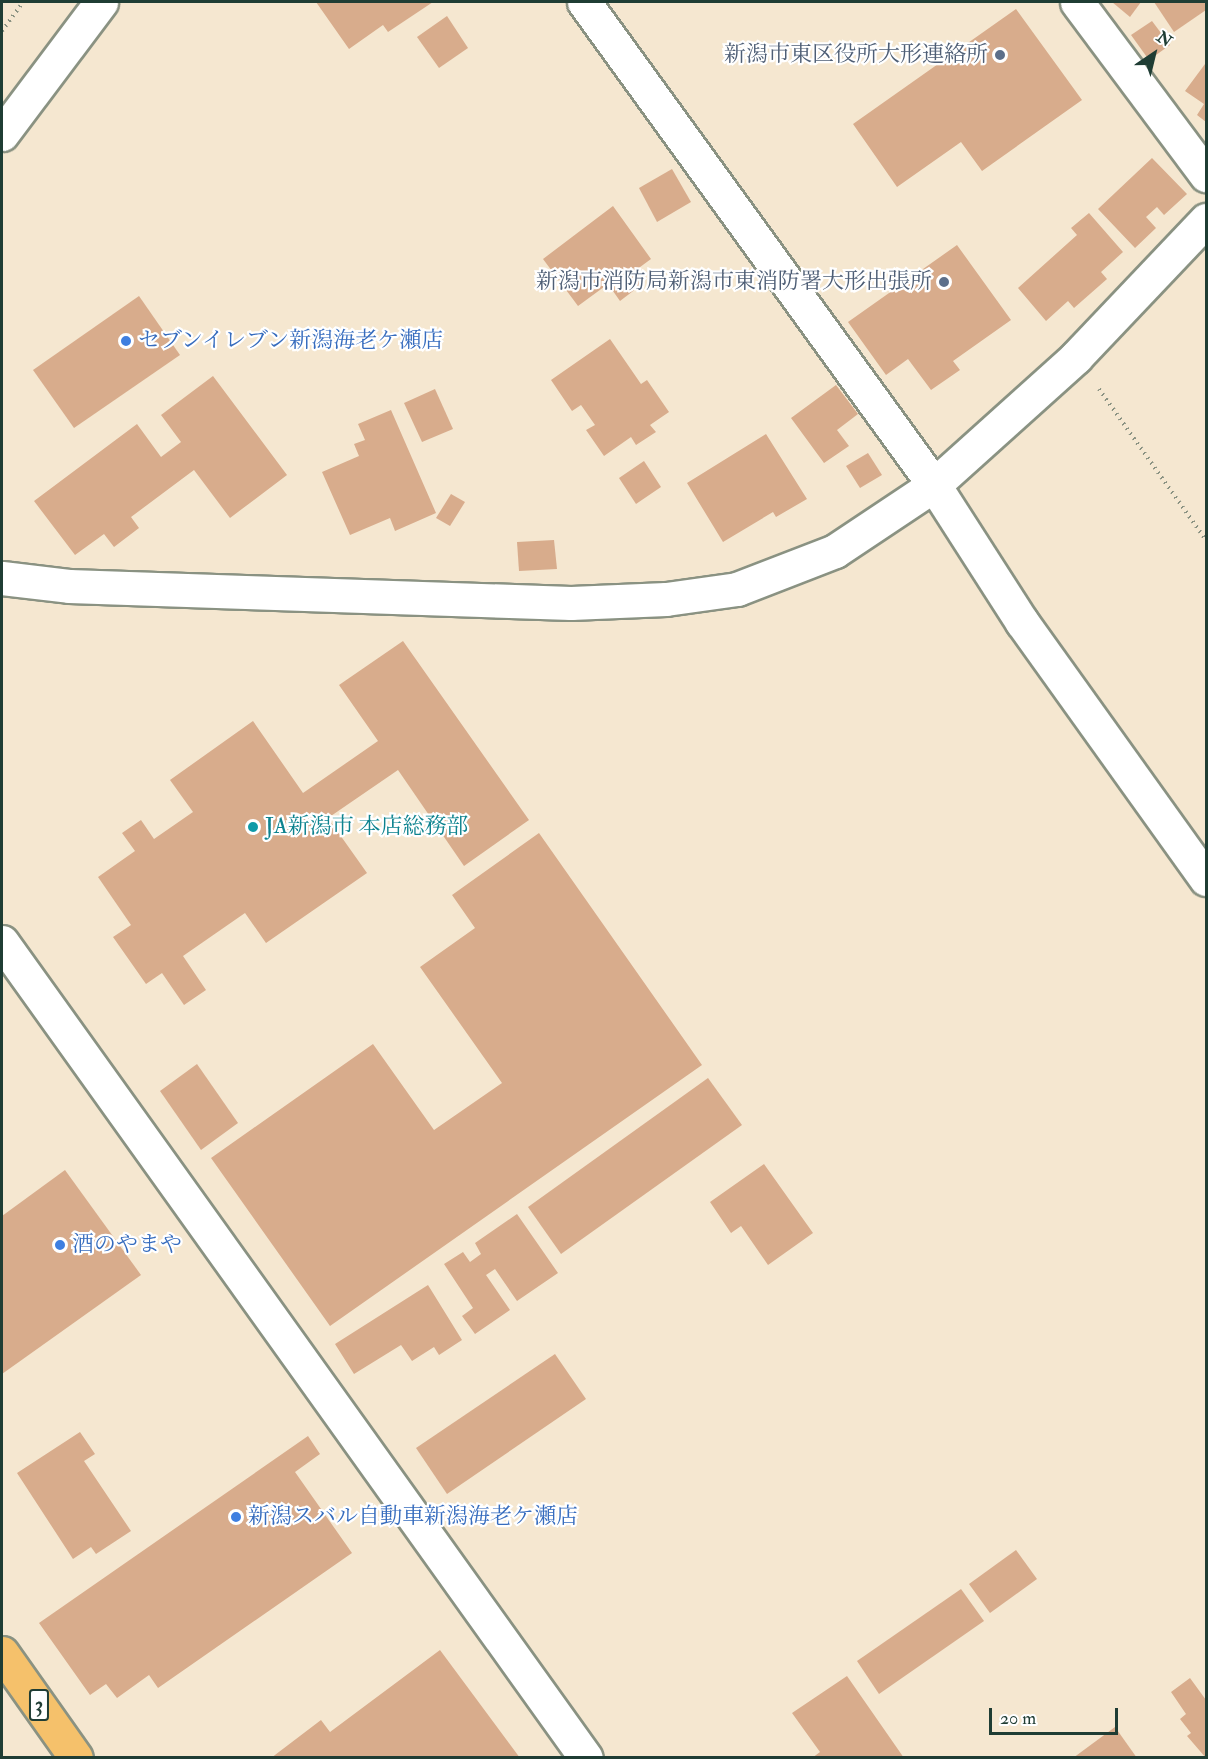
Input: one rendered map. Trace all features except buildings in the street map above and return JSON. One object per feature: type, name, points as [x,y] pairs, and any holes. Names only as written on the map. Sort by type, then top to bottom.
[{"type":"main road","name":"3","points":[[2,1653],[76,1758]]},
{"type":"street","points":[[2,134],[101,2]]},
{"type":"street","points":[[584,2],[934,485],[1022,622],[1206,879]]},
{"type":"street","points":[[1077,2],[1206,175]]},
{"type":"street","points":[[2,578],[69,586],[571,603],[666,599],[737,588],[835,551],[934,485],[1076,357],[1206,220]]},
{"type":"street","points":[[2,942],[586,1758]]},
{"type":"path","points":[[2,31],[23,2]]},
{"type":"path","points":[[1076,357],[1206,540]]},
{"type":"place","name":"新潟市東区役所大形連絡所","points":[[1000,55]]},
{"type":"place","name":"新潟市消防局新潟市東消防署大形出張所","points":[[944,282]]},
{"type":"place","name":"セブンイレブン新潟海老ケ瀬店","points":[[126,341]]},
{"type":"place","name":"JA新潟市 本店総務部","points":[[253,827]]},
{"type":"place","name":"酒のやまや","points":[[60,1245]]},
{"type":"place","name":"新潟スバル自動車新潟海老ケ瀬店","points":[[236,1517]]}]
